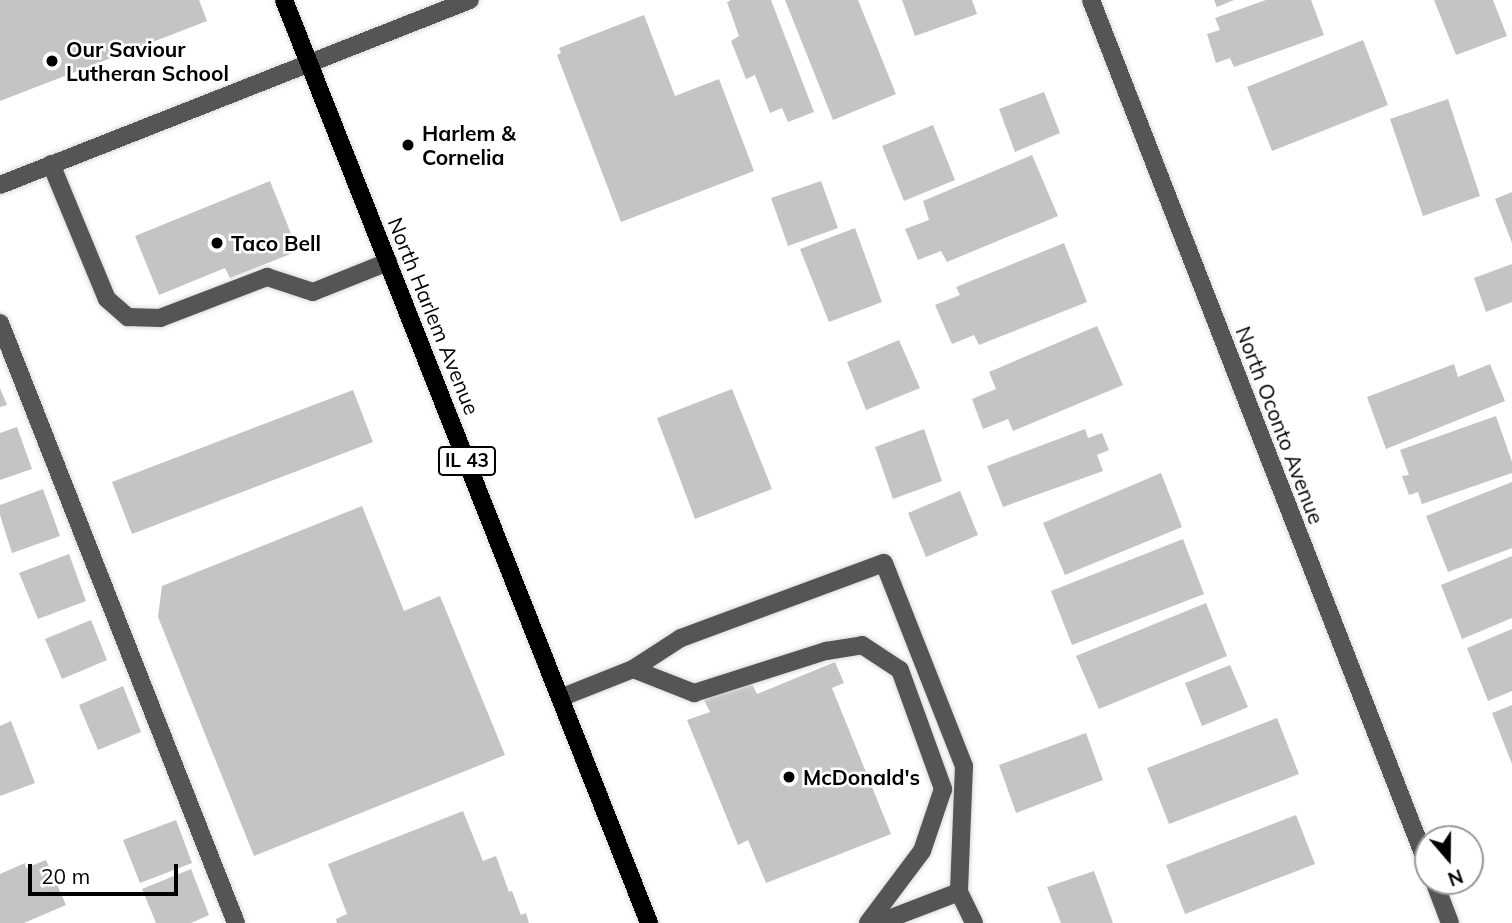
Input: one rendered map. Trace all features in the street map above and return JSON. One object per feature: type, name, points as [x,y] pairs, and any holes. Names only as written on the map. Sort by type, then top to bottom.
[{"type":"main road","name":"North Harlem Avenue","points":[[284,0],[649,923]]},
{"type":"street","points":[[0,184],[470,0]]},
{"type":"street","name":"North Oconto Avenue","points":[[1090,0],[1414,830]]},
{"type":"street","points":[[51,164],[107,299],[128,317],[160,318],[267,277],[313,292],[388,262]]},
{"type":"street","points":[[0,323],[236,923]]},
{"type":"street","points":[[560,698],[632,669],[681,638],[884,563],[964,766],[959,892],[974,923]]},
{"type":"street","points":[[632,669],[694,694],[826,651],[862,645],[900,670],[943,789],[922,851],[868,923]]},
{"type":"street","points":[[878,923],[959,892]]},
{"type":"street","points":[[1439,895],[1450,923]]},
{"type":"building","name":"Our Saviour Lutheran School","points":[[0,0],[199,0],[207,21],[0,101]]},
{"type":"building","points":[[771,0],[814,112],[788,122],[782,108],[770,113],[755,75],[746,79],[731,41],[739,36],[727,2]]},
{"type":"building","points":[[785,0],[858,0],[896,94],[833,120]]},
{"type":"building","points":[[902,0],[972,0],[977,14],[915,36]]},
{"type":"building","points":[[1214,0],[1234,0],[1217,7]]},
{"type":"building","points":[[1266,0],[1311,0],[1324,35],[1234,67],[1230,58],[1216,63],[1207,34],[1220,30],[1215,18]]},
{"type":"building","points":[[1434,0],[1493,0],[1507,36],[1456,55]]},
{"type":"building","points":[[644,15],[675,96],[719,79],[754,171],[621,222],[557,55],[561,53],[559,48]]},
{"type":"building","points":[[1363,40],[1388,105],[1272,151],[1247,87]]},
{"type":"building","points":[[1044,92],[1060,133],[1015,152],[999,109]]},
{"type":"building","points":[[1448,99],[1480,196],[1423,216],[1390,119]]},
{"type":"building","points":[[933,125],[955,180],[904,201],[882,146]]},
{"type":"building","points":[[1032,155],[1058,216],[947,262],[941,251],[918,260],[905,229],[929,220],[923,201]]},
{"type":"building","name":"Taco Bell","points":[[270,181],[298,251],[230,278],[225,268],[159,295],[135,236]]},
{"type":"building","points":[[821,181],[838,228],[788,246],[771,198]]},
{"type":"building","points":[[1512,192],[1512,243],[1495,199]]},
{"type":"building","points":[[855,228],[882,302],[829,322],[800,249]]},
{"type":"building","points":[[1064,243],[1087,302],[979,345],[974,335],[952,344],[935,305],[960,295],[956,287]]},
{"type":"building","points":[[1512,264],[1512,302],[1486,312],[1474,278]]},
{"type":"building","points":[[1097,326],[1123,385],[1013,431],[1008,419],[983,429],[972,399],[996,389],[989,372]]},
{"type":"building","points":[[899,340],[920,388],[866,410],[847,362]]},
{"type":"building","points":[[1454,364],[1458,377],[1490,364],[1505,401],[1386,449],[1367,397]]},
{"type":"building","points":[[0,388],[7,405],[0,407]]},
{"type":"building","points":[[732,389],[772,489],[695,519],[657,418]]},
{"type":"building","points":[[353,390],[373,442],[132,534],[112,482]]},
{"type":"building","points":[[1496,416],[1512,462],[1512,473],[1422,504],[1418,492],[1409,495],[1402,476],[1409,475],[1400,450]]},
{"type":"building","points":[[17,427],[32,469],[0,480],[0,433]]},
{"type":"building","points":[[924,429],[942,481],[893,499],[875,447]]},
{"type":"building","points":[[1085,429],[1088,438],[1102,433],[1109,450],[1097,455],[1103,471],[1003,507],[987,466]]},
{"type":"building","points":[[1161,473],[1182,527],[1065,575],[1043,523]]},
{"type":"building","points":[[1512,482],[1512,548],[1448,572],[1426,516]]},
{"type":"building","points":[[43,489],[60,536],[12,553],[0,515],[0,505]]},
{"type":"building","points":[[960,491],[978,535],[926,557],[908,513]]},
{"type":"building","points":[[362,506],[404,611],[440,596],[505,755],[254,856],[158,617],[162,586]]},
{"type":"building","points":[[1183,539],[1204,594],[1072,645],[1051,591]]},
{"type":"building","points":[[69,554],[86,601],[38,619],[19,573]]},
{"type":"building","points":[[1512,556],[1512,618],[1462,639],[1441,585]]},
{"type":"building","points":[[1206,603],[1227,656],[1099,709],[1076,656]]},
{"type":"building","points":[[91,620],[107,660],[62,679],[45,639]]},
{"type":"building","points":[[1512,629],[1512,691],[1488,701],[1467,648]]},
{"type":"building","name":"McDonald's","points":[[835,662],[844,683],[832,688],[891,834],[766,883],[748,840],[738,845],[687,720],[710,712],[704,700],[751,682],[757,694]]},
{"type":"building","points":[[1230,665],[1248,707],[1202,726],[1185,683]]},
{"type":"building","points":[[123,686],[141,732],[98,750],[79,705]]},
{"type":"building","points":[[1512,705],[1512,764],[1492,713]]},
{"type":"building","points":[[1277,718],[1299,774],[1169,824],[1147,768]]},
{"type":"building","points":[[11,721],[35,783],[0,796],[0,726]]},
{"type":"building","points":[[1086,733],[1103,780],[1016,813],[999,765]]},
{"type":"building","points":[[463,811],[483,861],[496,856],[509,892],[512,891],[521,915],[526,913],[529,923],[337,923],[336,919],[347,914],[328,864]]},
{"type":"building","points":[[1296,815],[1315,864],[1185,914],[1166,865]]},
{"type":"building","points":[[176,820],[192,863],[140,883],[123,840]]},
{"type":"building","points":[[46,860],[66,905],[24,923],[0,923],[0,874],[25,863],[26,868]]},
{"type":"building","points":[[191,869],[209,915],[191,923],[156,923],[142,889]]},
{"type":"building","points":[[1094,871],[1113,923],[1061,923],[1047,887]]},
{"type":"place","name":"Our Saviour Lutheran School","points":[[52,61]]},
{"type":"place","name":"Harlem & Cornelia","points":[[408,145]]},
{"type":"place","name":"Taco Bell","points":[[217,243]]},
{"type":"place","name":"McDonald's","points":[[789,777]]}]
